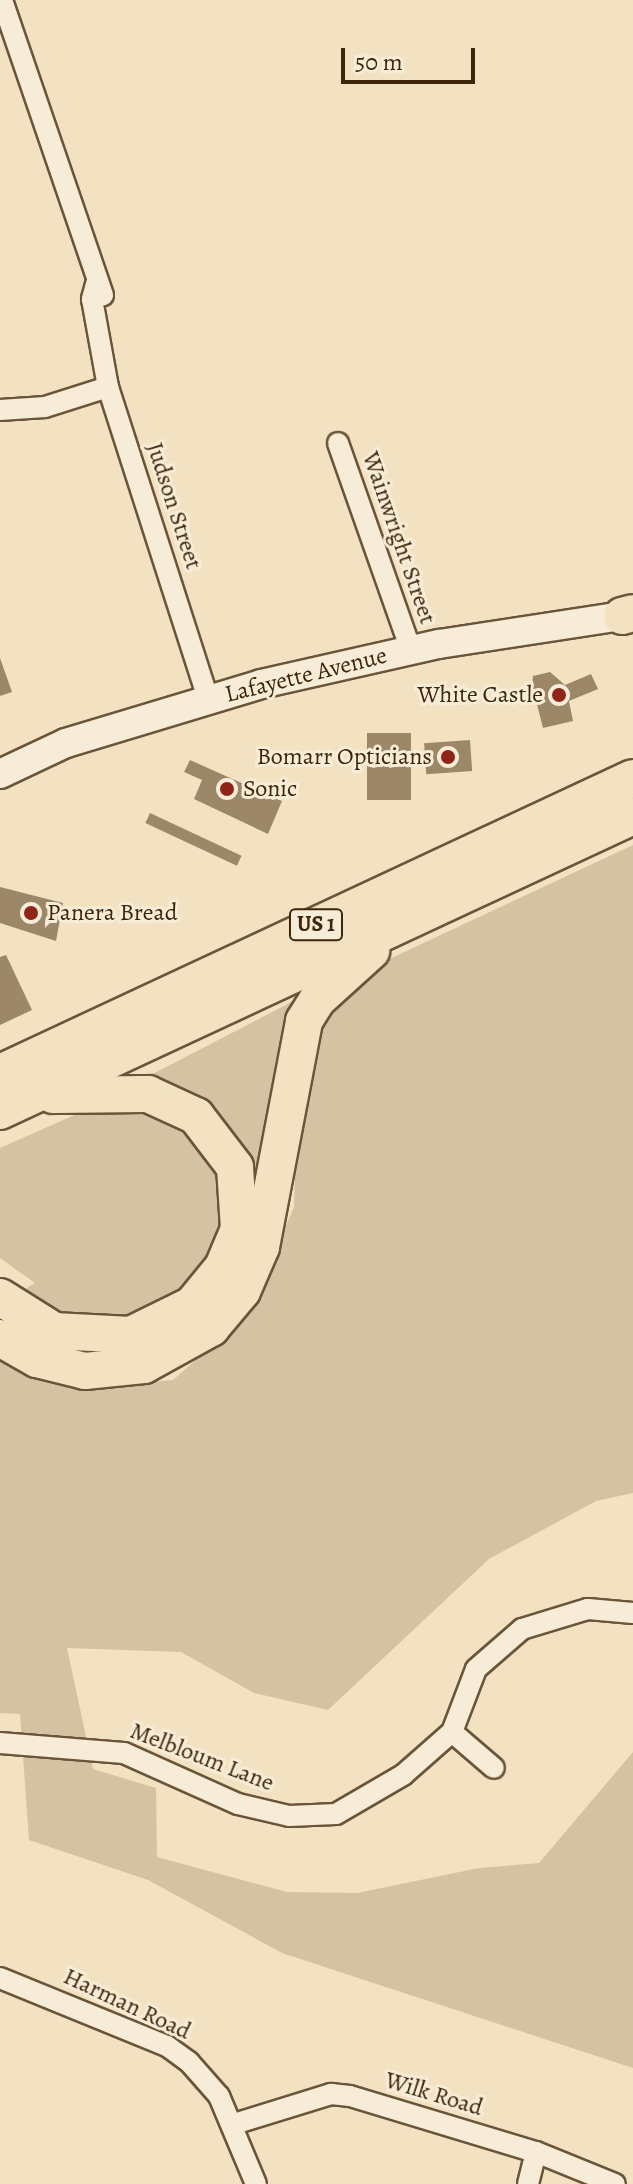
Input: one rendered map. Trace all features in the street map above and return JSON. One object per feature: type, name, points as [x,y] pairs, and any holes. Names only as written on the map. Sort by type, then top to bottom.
[{"type":"highway","name":"US 1","points":[[0,1073],[633,778]]},
{"type":"highway","name":"US 1","points":[[16,1104],[633,816]]},
{"type":"highway","points":[[0,1338],[37,1359],[85,1371],[144,1365],[211,1328],[242,1291],[261,1247],[304,1021],[318,999],[362,965],[384,932]]},
{"type":"highway","points":[[0,1297],[54,1331],[131,1335],[173,1317],[201,1296],[223,1267],[239,1229],[235,1167],[196,1116],[140,1093],[16,1104]]},
{"type":"street","name":"Judson Street","points":[[2,0],[96,284],[92,299],[102,327],[108,387],[208,699]]},
{"type":"street","points":[[0,410],[45,407],[108,387]]},
{"type":"street","name":"Wainwright Street","points":[[338,443],[411,650]]},
{"type":"street","name":"Lafayette Avenue","points":[[0,774],[66,743],[208,699],[411,650],[629,615]]},
{"type":"street","name":"Melbloum Lane","points":[[0,1743],[124,1753],[238,1804],[289,1816],[336,1814],[403,1775],[452,1732],[476,1669],[522,1629],[588,1609],[633,1613]]},
{"type":"street","points":[[452,1732],[494,1768]]},
{"type":"street","name":"Harman Road","points":[[0,1978],[167,2046],[208,2082],[234,2124],[256,2184]]},
{"type":"street","name":"Wilk Road","points":[[234,2124],[331,2094],[536,2152],[615,2184]]},
{"type":"street","points":[[528,2184],[536,2152]]},
{"type":"shaded area","points":[[633,845],[633,1493],[596,1501],[489,1559],[328,1710],[254,1693],[181,1652],[67,1648],[93,1769],[156,1788],[157,1857],[287,1892],[357,1893],[479,1868],[539,1863],[633,1752],[633,2068],[282,1953],[148,1880],[29,1840],[20,1714],[0,1713],[0,1359],[71,1388],[173,1380],[248,1314],[294,1207],[297,1106],[330,997],[368,969]]},
{"type":"shaded area","points":[[305,995],[254,1215],[246,1167],[139,1081]]},
{"type":"shaded area","points":[[95,1106],[169,1112],[225,1166],[220,1249],[174,1302],[109,1326],[66,1322],[19,1293],[35,1283],[0,1258],[0,1148]]},
{"type":"building","points":[[0,658],[12,692],[0,696]]},
{"type":"building","name":"White Castle","points":[[550,672],[565,685],[591,674],[598,689],[569,701],[573,721],[543,728],[532,685],[533,676]]},
{"type":"building","points":[[367,733],[411,733],[411,800],[367,800]]},
{"type":"building","name":"Bomarr Opticians","points":[[470,740],[472,771],[426,774],[424,743]]},
{"type":"building","name":"Sonic","points":[[190,760],[282,801],[268,834],[194,799],[202,780],[184,772]]},
{"type":"building","points":[[150,813],[242,856],[237,866],[145,823]]},
{"type":"building","name":"Panera Bread","points":[[0,887],[63,903],[56,941],[0,923]]},
{"type":"building","points":[[6,955],[32,1010],[0,1025],[0,957]]},
{"type":"place","name":"White Castle","points":[[559,695]]},
{"type":"place","name":"Bomarr Opticians","points":[[448,757]]},
{"type":"place","name":"Sonic","points":[[227,789]]},
{"type":"place","name":"Panera Bread","points":[[31,913]]}]
